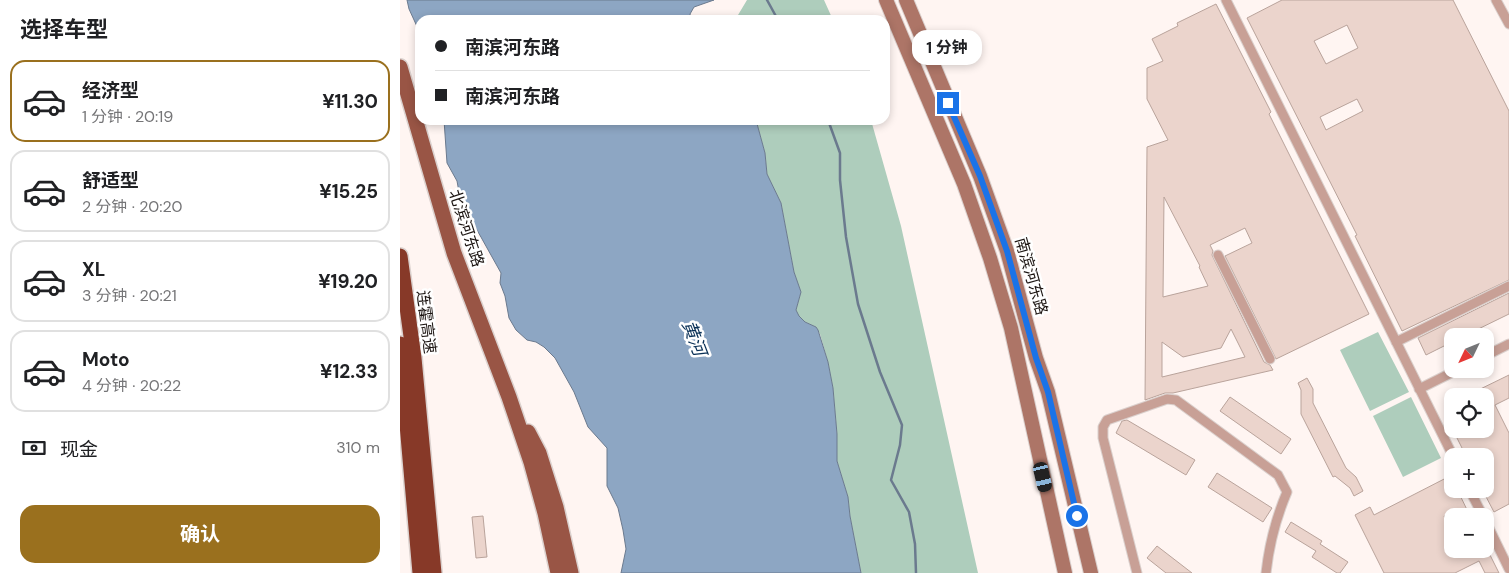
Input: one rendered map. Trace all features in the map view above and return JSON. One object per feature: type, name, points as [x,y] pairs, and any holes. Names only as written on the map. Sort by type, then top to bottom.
[{"type":"highway","name":"连霍高速","points":[[400,256],[414,358],[434,573]]},
{"type":"highway","name":"连霍高速","points":[[400,344],[420,573]]},
{"type":"main road","points":[[886,0],[964,184],[987,248],[1011,328],[1065,573]]},
{"type":"main road","name":"南滨河东路","points":[[906,0],[969,149],[994,214],[1019,289],[1036,358],[1048,392],[1091,573]]},
{"type":"main road","name":"北滨河东路","points":[[400,67],[415,119]]},
{"type":"main road","name":"北滨河东路","points":[[417,125],[454,253],[509,397],[531,462],[545,513],[558,573]]},
{"type":"main road","name":"北滨河东路","points":[[509,397],[539,452],[556,507],[571,573]]},
{"type":"main road","points":[[1036,445],[1058,440]]},
{"type":"main road","points":[[1050,509],[1065,543],[1072,573]]},
{"type":"street","points":[[1226,0],[1449,448]]},
{"type":"street","points":[[1496,0],[1509,24]]},
{"type":"street","points":[[1218,255],[1270,359]]},
{"type":"street","points":[[1396,342],[1509,286]]},
{"type":"street","points":[[1494,352],[1509,344]]},
{"type":"street","points":[[1419,389],[1444,376]]},
{"type":"street","points":[[1137,573],[1103,438],[1103,427],[1107,420],[1167,399],[1176,400],[1278,475],[1287,492],[1278,513],[1268,554],[1266,573]]},
{"type":"street","points":[[1494,538],[1509,569]]},
{"type":"green space","points":[[747,0],[824,0],[831,15],[738,15]]},
{"type":"green space","points":[[757,125],[872,125],[901,226],[978,573],[861,573],[848,497],[837,461],[833,388],[828,362],[820,334],[816,327],[805,322],[798,316],[796,310],[801,292],[794,272],[781,203],[767,174],[765,153]]},
{"type":"green space","points":[[1378,332],[1409,392],[1370,411],[1340,350]]},
{"type":"green space","points":[[1411,397],[1441,458],[1403,477],[1373,416]]},
{"type":"water","points":[[407,0],[714,0],[694,7],[690,15],[415,15],[415,22]]},
{"type":"water","name":"黄河","points":[[444,125],[757,125],[765,153],[767,174],[781,203],[794,272],[801,292],[796,310],[805,322],[816,327],[818,330],[828,362],[833,388],[837,461],[848,497],[861,573],[621,573],[626,549],[618,508],[607,486],[607,448],[588,427],[574,392],[555,358],[544,347],[536,342],[527,340],[516,330],[509,318],[505,296],[500,283],[501,273],[477,230],[466,216],[461,203],[457,181],[447,163]]},
{"type":"building","points":[[1282,0],[1453,0],[1509,111],[1509,280],[1402,331],[1355,236],[1357,235],[1247,18]],"holes":[[[1347,25],[1358,48],[1326,64],[1314,41]],[[1357,99],[1363,111],[1326,130],[1320,117]]]},
{"type":"building","points":[[1216,4],[1271,112],[1269,114],[1369,314],[1276,359],[1225,256],[1252,243],[1245,228],[1210,245],[1213,251],[1212,255],[1264,362],[1270,365],[1273,370],[1173,393],[1165,393],[1145,400],[1147,147],[1168,140],[1147,99],[1147,68],[1163,61],[1152,39],[1178,26],[1177,23]],"holes":[[[1164,197],[1200,266],[1208,286],[1163,297]],[[1231,329],[1245,357],[1162,377],[1162,342],[1183,357],[1221,348]]]},
{"type":"building","points":[[1509,293],[1509,314],[1480,328],[1444,328],[1444,346],[1426,355],[1418,338]]},
{"type":"building","points":[[1509,375],[1509,398],[1495,405],[1509,433],[1509,504],[1494,512],[1494,508],[1492,508],[1487,498],[1494,498],[1494,448],[1462,448],[1457,438],[1494,438],[1494,388],[1482,388]]},
{"type":"building","points":[[1307,378],[1313,389],[1313,403],[1346,468],[1356,477],[1363,491],[1354,496],[1350,488],[1335,476],[1333,477],[1301,414],[1301,390],[1298,383]]},
{"type":"building","points":[[1230,397],[1291,439],[1281,454],[1220,411]]},
{"type":"building","points":[[1127,420],[1195,460],[1186,475],[1116,433],[1122,421]]},
{"type":"building","points":[[1217,473],[1272,508],[1263,522],[1208,487]]},
{"type":"building","points":[[1444,479],[1444,498],[1461,498],[1466,508],[1444,508],[1444,558],[1492,558],[1499,573],[1485,573],[1479,561],[1455,573],[1384,573],[1355,515],[1370,507],[1374,515]]},
{"type":"building","points":[[483,516],[487,557],[476,558],[472,517]]},
{"type":"building","points":[[1291,522],[1322,541],[1320,544],[1348,562],[1340,573],[1312,557],[1316,551],[1285,532]]},
{"type":"building","points":[[1157,546],[1192,573],[1166,573],[1147,558]]},
{"type":"waterway","points":[[767,0],[775,15]]},
{"type":"waterway","points":[[830,125],[840,153],[840,180],[846,237],[858,304],[880,372],[902,425],[900,445],[891,480],[909,512],[915,544],[916,573]]},
{"type":"route","points":[[948,103],[980,176],[1019,289],[1036,358],[1048,392],[1077,516]]}]
